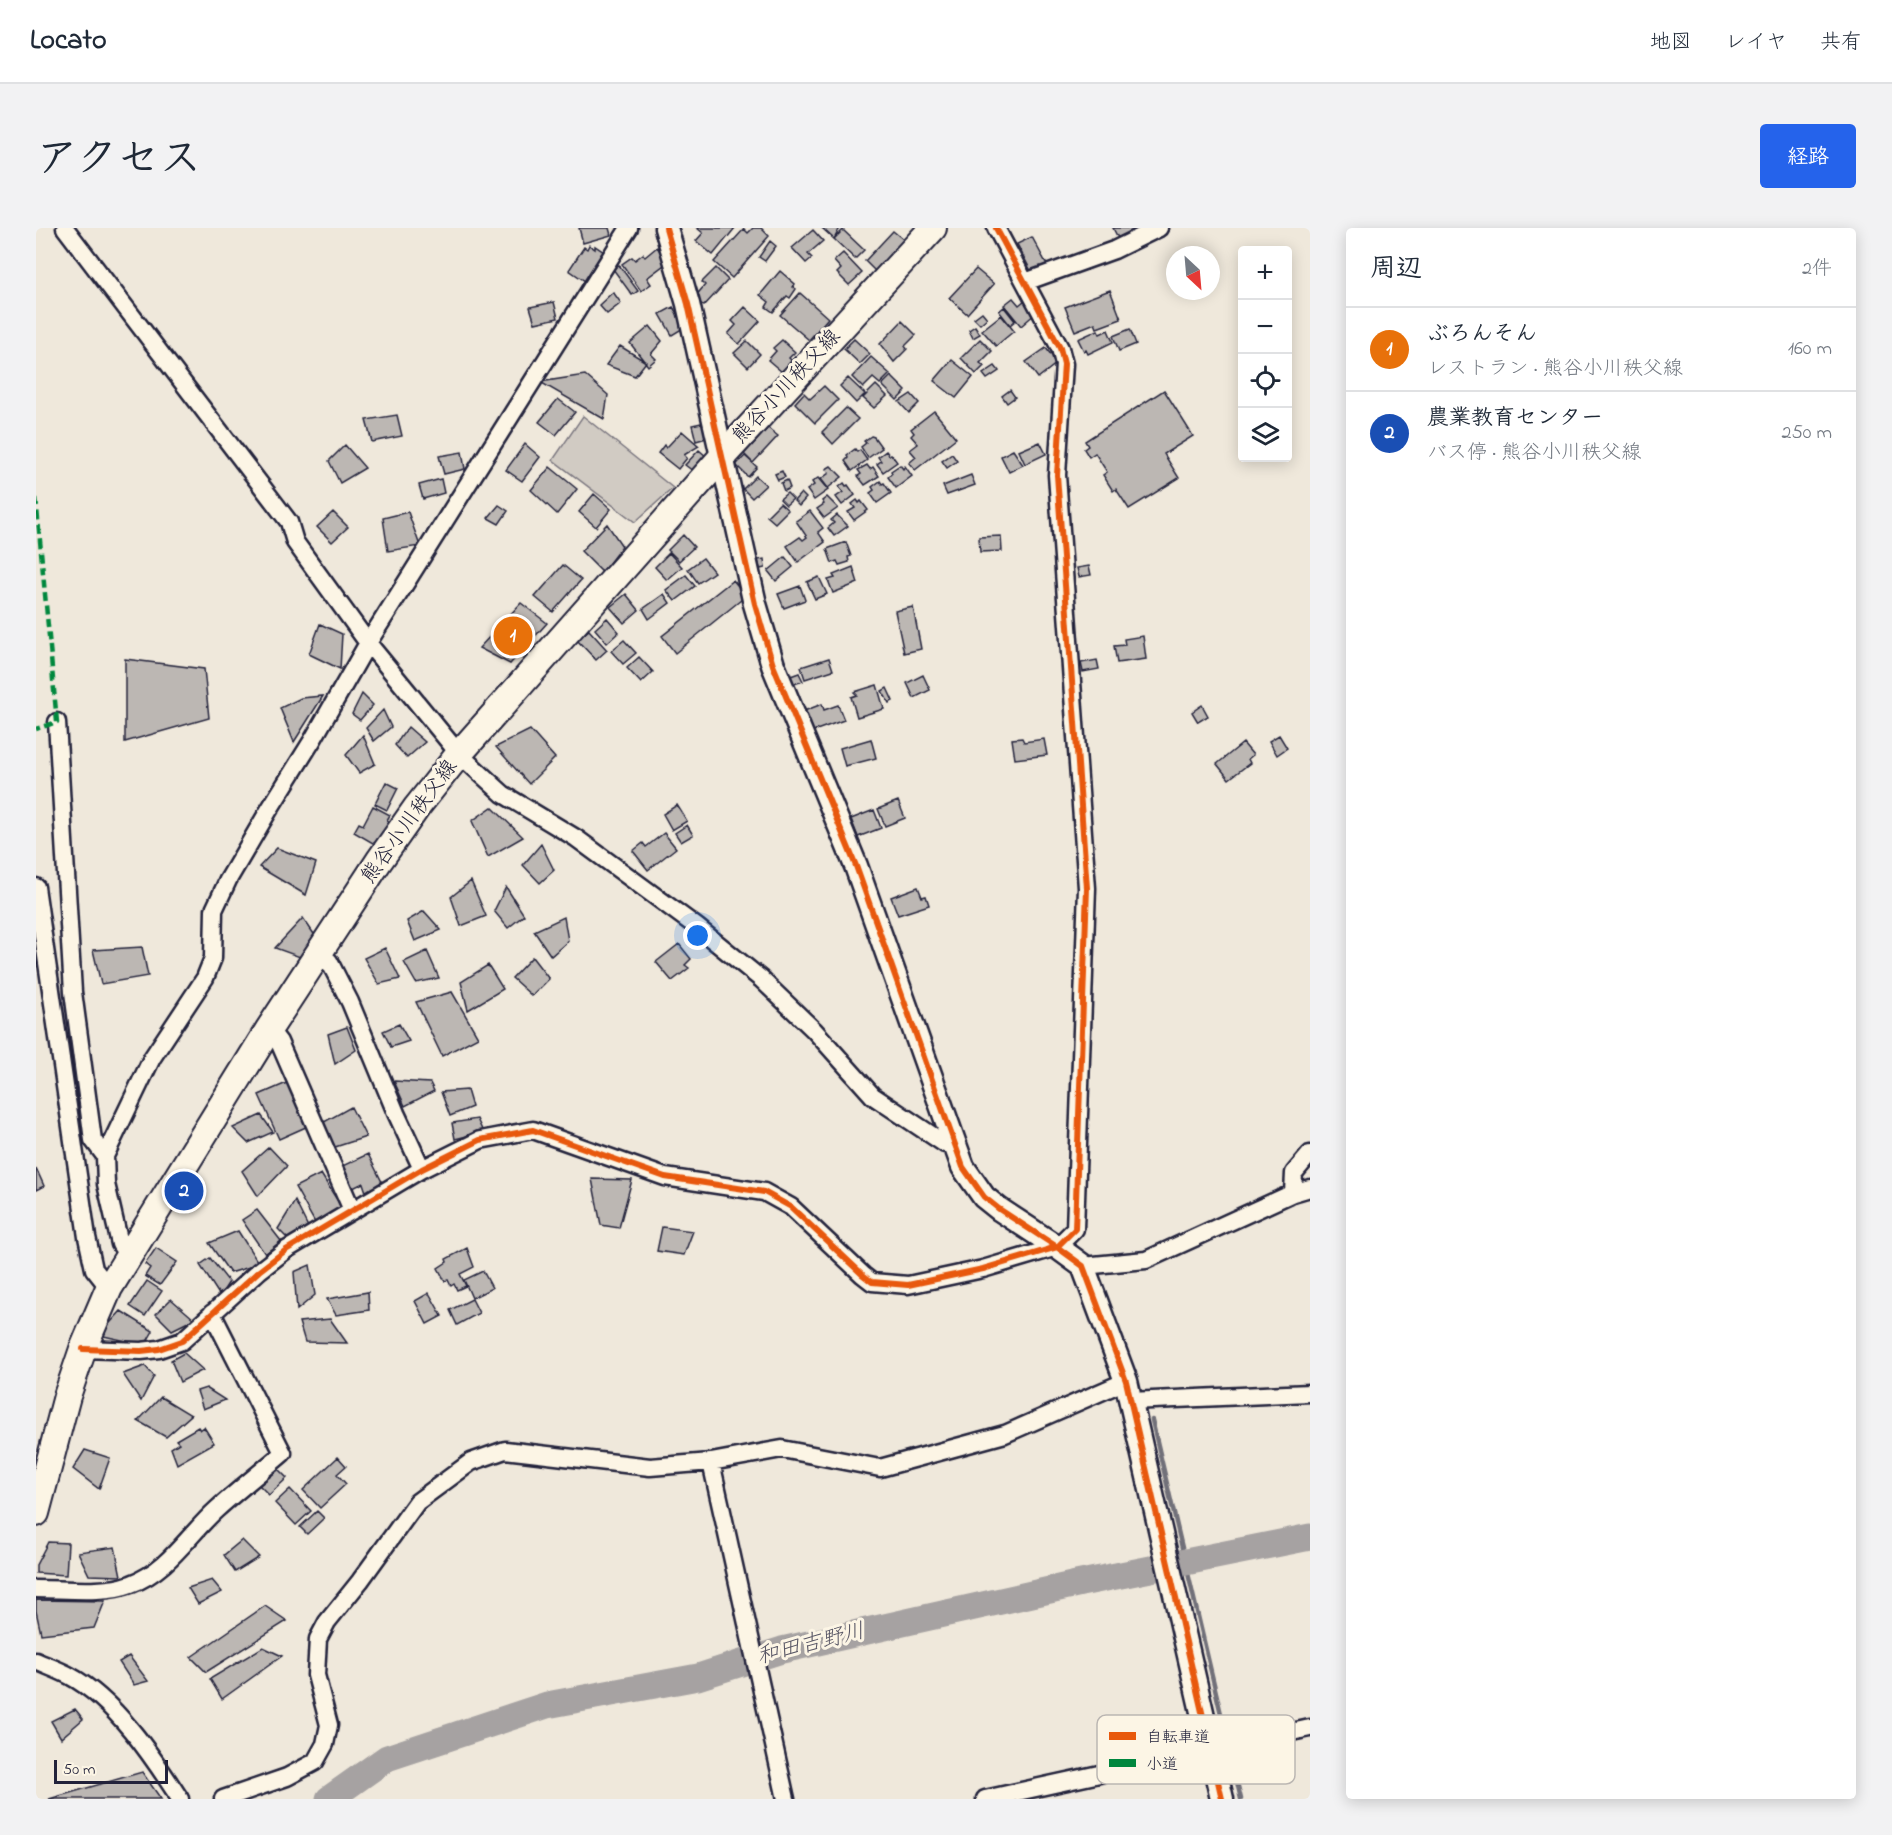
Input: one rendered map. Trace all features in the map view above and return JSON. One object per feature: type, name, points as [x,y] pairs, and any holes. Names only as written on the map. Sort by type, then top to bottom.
[{"type":"main road","name":"熊谷小川秩父線","points":[[36,1513],[67,1396],[83,1349],[110,1288],[269,1029],[417,807],[459,754],[722,457],[933,228]]},
{"type":"street","points":[[65,228],[289,522],[295,542],[368,643],[459,754],[503,794],[576,838],[697,927],[761,979],[814,1030],[873,1096],[945,1144],[956,1148]]},
{"type":"street","points":[[128,1256],[120,1244],[106,1184],[105,1156],[152,1058],[205,978],[213,958],[214,910],[228,880],[368,643],[629,228]]},
{"type":"street","points":[[666,228],[688,304],[755,604],[774,665],[856,866],[963,1167],[984,1197],[1083,1266],[1128,1391],[1203,1715]]},
{"type":"street","points":[[83,1349],[141,1351],[159,1349],[182,1341],[286,1250],[352,1210],[422,1169],[480,1140],[533,1130],[665,1177],[764,1192],[791,1207],[872,1282],[908,1284],[983,1269],[1057,1247],[1075,1229],[1087,888],[1057,475],[1064,364],[1060,348],[996,228]]},
{"type":"street","points":[[1025,282],[1114,250],[1159,228]]},
{"type":"street","points":[[57,722],[73,992],[93,1140],[105,1156]]},
{"type":"street","points":[[36,887],[87,1237],[94,1269],[110,1288]]},
{"type":"street","points":[[319,954],[329,962],[350,1002],[422,1169]]},
{"type":"street","points":[[269,1029],[279,1042],[352,1210]]},
{"type":"street","points":[[1293,1193],[1294,1173],[1310,1154]]},
{"type":"street","points":[[1083,1266],[1146,1260],[1293,1193],[1310,1188]]},
{"type":"street","points":[[36,1589],[112,1588],[131,1584],[148,1576],[166,1561],[215,1510],[283,1453],[212,1313]]},
{"type":"street","points":[[223,1799],[287,1777],[315,1762],[325,1744],[329,1725],[316,1675],[318,1639],[327,1622],[360,1581],[417,1502],[471,1462],[505,1450],[650,1467],[711,1462],[782,1449],[880,1468],[1005,1434],[1128,1391],[1310,1393]]},
{"type":"street","points":[[711,1462],[786,1799]]},
{"type":"street","points":[[36,1661],[71,1677],[96,1694],[146,1746],[180,1799]]},
{"type":"street","points":[[1295,1731],[1310,1728]]},
{"type":"street","points":[[985,1799],[1097,1775]]},
{"type":"street","points":[[1219,1784],[1222,1799]]},
{"type":"shaded area","points":[[583,416],[673,488],[635,522],[553,460]]},
{"type":"building","points":[[579,228],[609,228],[611,235],[583,243]]},
{"type":"building","points":[[697,228],[735,228],[713,255],[696,241],[703,233]]},
{"type":"building","points":[[753,228],[761,228],[769,236],[732,278],[714,262],[744,229],[748,233]]},
{"type":"building","points":[[822,228],[840,228],[834,239]]},
{"type":"building","points":[[1113,228],[1136,228],[1138,232],[1127,238],[1124,235],[1118,238]]},
{"type":"building","points":[[813,230],[823,241],[808,254],[812,258],[806,263],[792,248]]},
{"type":"building","points":[[843,230],[864,250],[855,259],[834,239]]},
{"type":"building","points":[[893,231],[904,240],[875,271],[865,261]]},
{"type":"building","points":[[1032,237],[1047,265],[1032,273],[1017,244]]},
{"type":"building","points":[[770,241],[776,246],[765,261],[759,257]]},
{"type":"building","points":[[589,245],[607,254],[588,283],[569,270],[584,247],[587,249]]},
{"type":"building","points":[[657,247],[668,262],[647,278],[651,284],[641,291],[622,264],[632,257],[635,260],[643,254],[645,257]]},
{"type":"building","points":[[843,253],[862,273],[849,285],[837,273],[841,269],[834,261]]},
{"type":"building","points":[[619,265],[638,291],[632,295],[613,269]]},
{"type":"building","points":[[716,268],[728,280],[704,306],[694,298],[705,285],[702,282]]},
{"type":"building","points":[[976,269],[994,284],[967,314],[949,298]]},
{"type":"building","points":[[780,271],[795,284],[793,287],[796,289],[790,298],[787,296],[773,312],[766,307],[769,302],[760,295]]},
{"type":"building","points":[[1110,290],[1121,319],[1097,328],[1095,323],[1075,331],[1065,307]]},
{"type":"building","points":[[613,292],[621,303],[607,314],[599,305]]},
{"type":"building","points":[[800,293],[828,318],[809,340],[780,315]]},
{"type":"building","points":[[1013,298],[1019,305],[1025,300],[1036,313],[1021,326],[1004,305]]},
{"type":"building","points":[[554,302],[558,318],[535,323],[530,307]]},
{"type":"building","points":[[673,307],[685,327],[672,335],[660,314]]},
{"type":"building","points":[[745,307],[760,321],[739,344],[728,334],[736,325],[732,321]]},
{"type":"building","points":[[1004,307],[1015,321],[1010,325],[999,311]]},
{"type":"building","points":[[982,312],[987,318],[980,324],[974,318]]},
{"type":"building","points":[[1001,315],[1014,331],[996,346],[982,330]]},
{"type":"building","points":[[902,321],[916,335],[905,346],[907,349],[894,362],[880,344]]},
{"type":"building","points":[[650,326],[662,341],[651,354],[656,359],[648,366],[630,343]]},
{"type":"building","points":[[975,326],[980,334],[973,338],[969,330]]},
{"type":"building","points":[[1130,329],[1136,344],[1119,351],[1113,336]]},
{"type":"building","points":[[1098,330],[1100,334],[1108,330],[1113,342],[1088,354],[1078,339]]},
{"type":"building","points":[[854,339],[870,354],[860,364],[844,349]]},
{"type":"building","points":[[980,339],[992,351],[980,363],[984,366],[976,374],[961,358]]},
{"type":"building","points":[[782,340],[795,352],[789,358],[792,361],[782,372],[768,360],[776,351],[773,348]]},
{"type":"building","points":[[747,341],[760,354],[748,367],[734,353]]},
{"type":"building","points":[[620,346],[646,362],[635,376],[606,365]]},
{"type":"building","points":[[1046,348],[1057,363],[1038,378],[1026,362]]},
{"type":"building","points":[[871,357],[890,374],[880,384],[873,378],[863,388],[852,377]]},
{"type":"building","points":[[952,360],[973,377],[956,398],[934,381]]},
{"type":"building","points":[[995,366],[999,371],[987,379],[983,374]]},
{"type":"building","points":[[585,375],[608,395],[604,419],[540,382]]},
{"type":"building","points":[[891,376],[906,391],[897,400],[882,385]]},
{"type":"building","points":[[848,378],[865,394],[856,403],[840,386]]},
{"type":"building","points":[[876,385],[887,396],[874,408],[863,398]]},
{"type":"building","points":[[824,386],[838,400],[815,423],[795,403],[804,393],[810,399]]},
{"type":"building","points":[[1010,390],[1015,397],[1007,403],[1002,396]]},
{"type":"building","points":[[1164,390],[1193,436],[1164,454],[1179,478],[1129,509],[1116,489],[1113,491],[1103,475],[1107,472],[1095,453],[1089,457],[1084,449],[1088,446],[1085,441]]},
{"type":"building","points":[[911,394],[919,403],[909,413],[899,402]]},
{"type":"building","points":[[558,399],[575,412],[556,435],[539,422]]},
{"type":"building","points":[[846,408],[858,419],[833,444],[822,432]]},
{"type":"building","points":[[934,411],[956,438],[915,470],[909,463],[916,457],[910,450],[918,444],[911,436],[914,433],[911,429]]},
{"type":"building","points":[[397,415],[402,436],[372,442],[366,420]]},
{"type":"building","points":[[706,422],[710,437],[696,441],[692,425]]},
{"type":"building","points":[[768,428],[778,436],[753,463],[744,454]]},
{"type":"building","points":[[682,431],[699,446],[684,455],[687,458],[678,469],[658,453],[664,445],[666,448]]},
{"type":"building","points":[[871,436],[882,448],[868,458],[861,447],[866,443],[864,441]]},
{"type":"building","points":[[1040,442],[1046,454],[1025,464],[1019,451]]},
{"type":"building","points":[[525,444],[540,457],[522,481],[506,470]]},
{"type":"building","points":[[345,445],[365,468],[340,483],[329,461]]},
{"type":"building","points":[[855,449],[857,452],[860,450],[867,460],[852,471],[845,461],[848,458],[847,455]]},
{"type":"building","points":[[699,450],[707,457],[693,471],[685,465]]},
{"type":"building","points":[[1013,450],[1023,465],[1009,472],[1001,456]]},
{"type":"building","points":[[886,451],[897,462],[883,472],[877,464],[881,461],[878,457]]},
{"type":"building","points":[[462,452],[465,469],[444,474],[439,456]]},
{"type":"building","points":[[952,454],[957,461],[947,468],[942,461]]},
{"type":"building","points":[[745,456],[757,467],[748,477],[736,465]]},
{"type":"building","points":[[867,465],[870,469],[873,467],[879,476],[865,485],[858,476],[861,474],[858,470]]},
{"type":"building","points":[[900,465],[903,469],[905,466],[912,476],[896,488],[888,477],[891,471]]},
{"type":"building","points":[[831,466],[842,477],[828,488],[821,479],[829,473],[826,469]]},
{"type":"building","points":[[550,467],[577,489],[557,514],[531,490]]},
{"type":"building","points":[[782,471],[785,477],[778,480],[775,474]]},
{"type":"building","points":[[971,475],[975,485],[947,495],[943,486]]},
{"type":"building","points":[[756,476],[766,485],[752,498],[743,489]]},
{"type":"building","points":[[818,478],[828,490],[814,500],[807,490]]},
{"type":"building","points":[[441,479],[444,493],[423,499],[419,485]]},
{"type":"building","points":[[787,480],[790,488],[784,491],[781,483]]},
{"type":"building","points":[[880,481],[891,493],[877,503],[870,493],[874,490],[872,487]]},
{"type":"building","points":[[844,483],[855,495],[842,505],[836,497],[843,492],[839,487]]},
{"type":"building","points":[[787,493],[793,499],[786,505],[780,499]]},
{"type":"building","points":[[801,493],[806,498],[799,506],[794,501]]},
{"type":"building","points":[[594,494],[611,509],[596,527],[579,512]]},
{"type":"building","points":[[827,497],[838,508],[824,518],[817,509],[824,504],[822,501]]},
{"type":"building","points":[[857,500],[859,503],[861,501],[868,510],[854,520],[848,512],[855,508],[852,504]]},
{"type":"building","points":[[780,503],[788,510],[775,523],[767,516]]},
{"type":"building","points":[[499,505],[508,511],[499,524],[488,518]]},
{"type":"building","points":[[810,511],[823,528],[818,532],[825,542],[798,562],[787,546],[800,537],[803,540],[807,537],[796,521]]},
{"type":"building","points":[[333,512],[348,527],[332,542],[317,527]]},
{"type":"building","points":[[408,512],[420,546],[388,551],[383,518]]},
{"type":"building","points":[[837,515],[848,526],[834,536],[828,528],[834,523],[831,520]]},
{"type":"building","points":[[607,524],[622,546],[602,572],[581,551]]},
{"type":"building","points":[[683,535],[694,547],[679,561],[668,550]]},
{"type":"building","points":[[1001,536],[1002,551],[980,552],[979,537]]},
{"type":"building","points":[[846,542],[851,556],[848,557],[849,562],[839,565],[837,561],[832,563],[827,549]]},
{"type":"building","points":[[669,553],[682,567],[667,580],[655,567]]},
{"type":"building","points":[[785,557],[793,567],[776,581],[768,571]]},
{"type":"building","points":[[703,558],[714,572],[698,583],[688,569]]},
{"type":"building","points":[[764,559],[765,568],[760,569],[758,560]]},
{"type":"building","points":[[563,565],[581,580],[553,612],[535,597]]},
{"type":"building","points":[[1089,566],[1091,575],[1079,577],[1077,568]]},
{"type":"building","points":[[853,567],[858,583],[833,593],[828,580],[835,578],[833,575]]},
{"type":"building","points":[[686,575],[695,586],[675,601],[666,590]]},
{"type":"building","points":[[819,577],[827,594],[815,599],[807,582]]},
{"type":"building","points":[[733,580],[746,596],[675,653],[662,636]]},
{"type":"building","points":[[800,586],[805,600],[784,608],[778,594]]},
{"type":"building","points":[[626,594],[639,610],[624,623],[610,607]]},
{"type":"building","points":[[664,594],[670,603],[649,619],[643,609]]},
{"type":"building","points":[[521,603],[547,623],[510,664],[479,648]]},
{"type":"building","points":[[913,607],[921,649],[904,653],[895,611]]},
{"type":"building","points":[[607,618],[619,632],[607,643],[595,629]]},
{"type":"building","points":[[320,624],[342,634],[340,669],[309,654]]},
{"type":"building","points":[[589,630],[607,650],[596,660],[577,640]]},
{"type":"building","points":[[1143,636],[1146,659],[1117,663],[1114,646],[1125,645],[1124,639]]},
{"type":"building","points":[[624,640],[636,653],[623,664],[611,651]]},
{"type":"building","points":[[639,657],[653,672],[641,683],[627,668]]},
{"type":"building","points":[[829,658],[833,670],[805,679],[801,667]]},
{"type":"building","points":[[125,659],[204,669],[209,718],[125,742]]},
{"type":"building","points":[[1097,660],[1099,669],[1083,672],[1081,663]]},
{"type":"building","points":[[799,673],[803,681],[791,685],[788,677]]},
{"type":"building","points":[[923,675],[930,690],[914,698],[907,683]]},
{"type":"building","points":[[877,685],[884,709],[857,717],[851,697],[857,695],[854,692]]},
{"type":"building","points":[[887,688],[893,701],[889,703],[882,691]]},
{"type":"building","points":[[362,694],[373,705],[360,720],[352,714]]},
{"type":"building","points":[[323,696],[294,742],[280,708],[301,698]]},
{"type":"building","points":[[822,704],[824,710],[838,705],[844,720],[811,732],[804,711]]},
{"type":"building","points":[[1202,705],[1208,716],[1198,722],[1192,712]]},
{"type":"building","points":[[383,710],[391,727],[374,741],[366,728]]},
{"type":"building","points":[[408,727],[425,742],[407,758],[395,745]]},
{"type":"building","points":[[530,730],[555,758],[529,784],[496,747]]},
{"type":"building","points":[[363,735],[375,764],[359,773],[346,755]]},
{"type":"building","points":[[1279,735],[1287,748],[1277,755],[1269,741]]},
{"type":"building","points":[[1022,738],[1024,742],[1044,739],[1047,755],[1015,759],[1012,739]]},
{"type":"building","points":[[871,739],[876,758],[845,766],[840,748]]},
{"type":"building","points":[[1243,743],[1253,755],[1248,759],[1250,763],[1229,779],[1217,764]]},
{"type":"building","points":[[386,782],[398,788],[387,810],[375,804]]},
{"type":"building","points":[[898,801],[905,818],[885,826],[878,809]]},
{"type":"building","points":[[677,805],[687,821],[672,830],[663,814]]},
{"type":"building","points":[[373,806],[390,815],[387,820],[391,822],[378,846],[354,832],[359,823],[363,825]]},
{"type":"building","points":[[492,807],[523,837],[488,857],[472,821]]},
{"type":"building","points":[[874,810],[881,828],[858,837],[851,819]]},
{"type":"building","points":[[687,825],[693,835],[681,842],[675,833]]},
{"type":"building","points":[[664,833],[676,848],[648,870],[633,851],[643,843],[646,847]]},
{"type":"building","points":[[541,844],[554,870],[540,883],[523,865]]},
{"type":"building","points":[[277,848],[316,863],[306,895],[259,867]]},
{"type":"building","points":[[471,881],[486,916],[461,926],[451,897]]},
{"type":"building","points":[[506,887],[524,915],[508,928],[494,911]]},
{"type":"building","points":[[918,887],[922,897],[926,896],[929,905],[898,915],[891,897]]},
{"type":"building","points":[[424,911],[441,930],[415,941],[407,921]]},
{"type":"building","points":[[564,917],[568,941],[551,956],[534,931]]},
{"type":"building","points":[[303,918],[318,940],[300,957],[275,948]]},
{"type":"building","points":[[679,944],[691,959],[685,965],[689,968],[672,981],[656,962]]},
{"type":"building","points":[[142,947],[148,976],[101,984],[93,950]]},
{"type":"building","points":[[385,948],[400,979],[379,984],[364,958]]},
{"type":"building","points":[[427,951],[439,978],[416,983],[404,962]]},
{"type":"building","points":[[532,957],[549,979],[532,996],[512,978]]},
{"type":"building","points":[[488,965],[503,989],[468,1010],[461,982]]},
{"type":"building","points":[[452,992],[478,1037],[442,1056],[416,1002]]},
{"type":"building","points":[[399,1024],[409,1041],[391,1047],[383,1031]]},
{"type":"building","points":[[347,1027],[356,1050],[335,1064],[328,1034]]},
{"type":"building","points":[[394,1081],[430,1083],[434,1091],[405,1106]]},
{"type":"building","points":[[289,1082],[308,1126],[279,1139],[259,1095]]},
{"type":"building","points":[[467,1090],[472,1107],[450,1116],[441,1092]]},
{"type":"building","points":[[351,1107],[366,1137],[332,1148],[324,1122]]},
{"type":"building","points":[[261,1115],[273,1132],[248,1143],[233,1128]]},
{"type":"building","points":[[477,1119],[483,1132],[455,1139],[452,1123]]},
{"type":"building","points":[[269,1147],[287,1166],[258,1196],[242,1171]]},
{"type":"building","points":[[368,1154],[383,1184],[366,1192],[363,1183],[349,1190],[338,1168]]},
{"type":"building","points":[[36,1168],[44,1186],[36,1190]]},
{"type":"building","points":[[321,1174],[342,1208],[318,1228],[295,1187]]},
{"type":"building","points":[[592,1179],[632,1180],[619,1228],[601,1225]]},
{"type":"building","points":[[295,1201],[309,1229],[290,1241],[278,1229]]},
{"type":"building","points":[[257,1210],[281,1241],[265,1254],[242,1220]]},
{"type":"building","points":[[662,1227],[693,1231],[684,1255],[657,1251]]},
{"type":"building","points":[[238,1231],[259,1264],[230,1273],[209,1243]]},
{"type":"building","points":[[156,1248],[177,1262],[160,1285],[145,1276],[150,1268],[145,1264]]},
{"type":"building","points":[[467,1248],[474,1267],[460,1274],[466,1286],[457,1290],[454,1284],[451,1286],[448,1280],[445,1281],[438,1268],[447,1262],[446,1259]]},
{"type":"building","points":[[210,1258],[229,1282],[220,1296],[200,1265]]},
{"type":"building","points":[[310,1265],[315,1295],[297,1310],[294,1272]]},
{"type":"building","points":[[483,1271],[492,1288],[472,1298],[464,1280]]},
{"type":"building","points":[[147,1281],[162,1291],[145,1316],[130,1306]]},
{"type":"building","points":[[368,1292],[369,1310],[336,1315],[327,1299]]},
{"type":"building","points":[[429,1293],[442,1316],[427,1324],[415,1301]]},
{"type":"building","points":[[171,1299],[194,1319],[172,1330],[156,1314]]},
{"type":"building","points":[[472,1299],[479,1313],[457,1325],[450,1310]]},
{"type":"building","points":[[121,1311],[153,1331],[145,1345],[99,1335]]},
{"type":"building","points":[[330,1319],[347,1343],[305,1342],[299,1322]]},
{"type":"building","points":[[184,1353],[203,1370],[180,1382],[171,1360]]},
{"type":"building","points":[[145,1366],[154,1376],[141,1401],[123,1374]]},
{"type":"building","points":[[206,1388],[225,1400],[203,1409],[197,1391]]},
{"type":"building","points":[[161,1397],[191,1415],[166,1437],[138,1421]]},
{"type":"building","points":[[198,1427],[200,1430],[204,1427],[214,1443],[177,1464],[171,1448],[179,1443],[176,1440]]},
{"type":"building","points":[[85,1450],[110,1458],[99,1489],[73,1469]]},
{"type":"building","points":[[338,1457],[346,1466],[337,1474],[346,1484],[320,1508],[303,1490]]},
{"type":"building","points":[[276,1467],[287,1478],[269,1495],[258,1484]]},
{"type":"building","points":[[290,1489],[311,1511],[296,1525],[275,1503]]},
{"type":"building","points":[[317,1511],[324,1518],[307,1534],[300,1527]]},
{"type":"building","points":[[242,1540],[259,1557],[235,1572],[224,1555]]},
{"type":"building","points":[[48,1542],[68,1543],[66,1575],[36,1573],[36,1565]]},
{"type":"building","points":[[115,1547],[121,1576],[89,1575],[78,1552]]},
{"type":"building","points":[[212,1580],[222,1592],[198,1604],[188,1588]]},
{"type":"building","points":[[36,1600],[105,1601],[94,1628],[41,1634]]},
{"type":"building","points":[[265,1606],[287,1621],[206,1672],[191,1657]]},
{"type":"building","points":[[263,1647],[282,1656],[222,1699],[210,1679]]},
{"type":"building","points":[[129,1656],[148,1681],[134,1685],[119,1662]]},
{"type":"building","points":[[75,1709],[83,1719],[61,1738],[51,1721]]},
{"type":"building","points":[[142,1772],[161,1799],[49,1799]]},
{"type":"waterway","points":[[1152,1420],[1221,1715]]},
{"type":"waterway","name":"和田吉野川","points":[[329,1799],[387,1758],[547,1705],[698,1677],[782,1650],[1081,1583],[1310,1537]]},
{"type":"waterway","points":[[1237,1784],[1241,1799]]},
{"type":"marked path","points":[[36,498],[57,722],[36,729]]},
{"type":"cycle path","points":[[666,228],[688,304],[755,604],[773,665],[856,866],[963,1167],[984,1197],[1083,1266],[1126,1381],[1203,1715]]},
{"type":"cycle path","points":[[83,1349],[141,1351],[159,1349],[182,1341],[259,1271],[286,1250],[422,1169],[480,1140],[533,1130],[665,1177],[764,1192],[791,1207],[872,1282],[908,1285],[983,1269],[1057,1247],[1075,1229],[1087,888],[1057,475],[1064,364],[1060,348],[996,228]]},
{"type":"cycle path","points":[[1219,1784],[1222,1799]]},
{"type":"place","name":"ぶろんそん","points":[[513,636]]},
{"type":"place","name":"農業教育センター","points":[[184,1191]]}]
